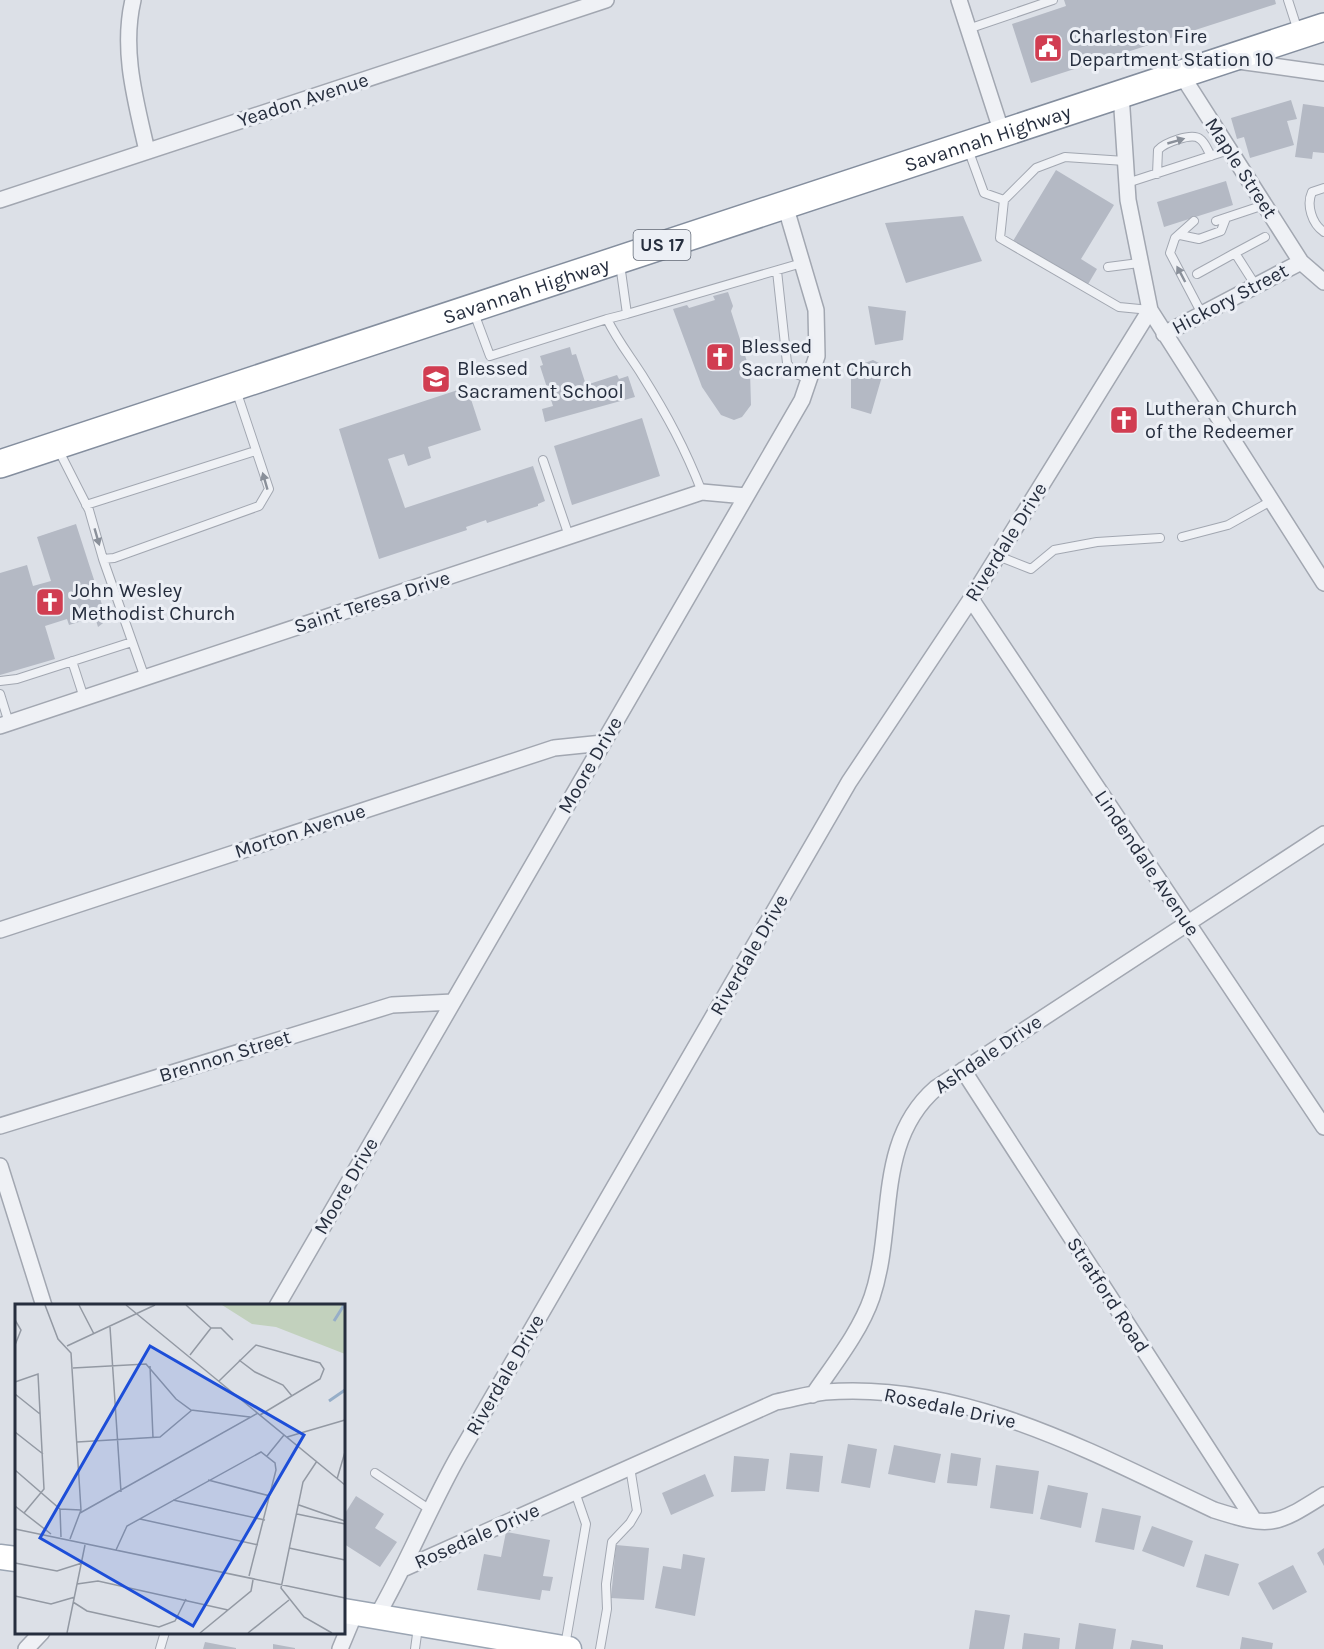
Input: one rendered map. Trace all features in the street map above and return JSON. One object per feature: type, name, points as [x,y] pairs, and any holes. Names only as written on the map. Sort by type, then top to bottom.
[{"type":"highway","name":"Savannah Highway","points":[[0,464],[1312,31]]},
{"type":"main road","points":[[0,1557],[15,1559]]},
{"type":"main road","points":[[358,1613],[419,1623],[481,1638],[566,1649]]},
{"type":"street","points":[[133,0],[130,15],[129,55],[132,83],[147,151]]},
{"type":"street","name":"Yeadon Avenue","points":[[0,200],[606,0]]},
{"type":"street","points":[[959,0],[1002,133]]},
{"type":"street","points":[[1226,59],[1324,74]]},
{"type":"street","name":"Maple Street","points":[[1181,74],[1301,262]]},
{"type":"street","points":[[1121,94],[1127,183],[1139,263],[1150,310],[1324,583]]},
{"type":"street","name":"Moore Drive","points":[[278,1304],[802,399],[817,356],[816,310],[785,205]]},
{"type":"street","name":"Hickory Street","points":[[1164,334],[1301,262],[1324,282]]},
{"type":"street","name":"Riverdale Drive","points":[[340,1649],[358,1613],[405,1568],[429,1509],[849,782],[971,599],[1150,310]]},
{"type":"street","name":"Saint Teresa Drive","points":[[5,725],[702,492],[746,496]]},
{"type":"street","name":"Lindendale Avenue","points":[[971,599],[1324,1127]]},
{"type":"street","name":"Morton Avenue","points":[[0,930],[554,748],[603,743]]},
{"type":"street","name":"Ashdale Drive","points":[[813,1395],[863,1320],[872,1296],[896,1146],[911,1115],[922,1100],[963,1070],[1324,834]]},
{"type":"street","name":"Brennon Street","points":[[0,1126],[392,1005],[453,1002]]},
{"type":"street","name":"Stratford Road","points":[[963,1070],[1254,1520]]},
{"type":"street","points":[[0,1166],[44,1304]]},
{"type":"street","name":"Rosedale Drive","points":[[405,1568],[776,1402],[813,1395],[889,1392],[962,1406],[1039,1428],[1214,1510],[1254,1520],[1265,1522],[1285,1520],[1324,1495]]},
{"type":"street","points":[[26,1649],[40,1634]]},
{"type":"lane","points":[[968,29],[1053,0]]},
{"type":"lane","points":[[1287,0],[1312,31]]},
{"type":"lane","points":[[1157,174],[1158,150],[1162,145],[1194,136],[1201,139],[1211,156]]},
{"type":"lane","points":[[966,145],[984,193],[1004,200]]},
{"type":"lane","points":[[1127,183],[1229,150]]},
{"type":"lane","points":[[1125,161],[1065,157],[1036,168],[1004,200],[1000,238],[1119,307],[1150,310]]},
{"type":"lane","points":[[1324,188],[1312,192],[1309,198],[1314,221],[1324,232]]},
{"type":"lane","points":[[1215,218],[1226,218],[1264,205]]},
{"type":"lane","points":[[1180,235],[1199,239],[1221,231],[1226,218]]},
{"type":"lane","points":[[1195,224],[1175,238],[1170,253],[1202,314]]},
{"type":"lane","points":[[1197,274],[1265,237]]},
{"type":"lane","points":[[1235,253],[1256,286]]},
{"type":"lane","points":[[620,259],[627,314]]},
{"type":"lane","points":[[472,308],[490,356],[607,319],[802,263]]},
{"type":"lane","points":[[1108,267],[1139,263]]},
{"type":"lane","points":[[777,271],[787,363],[794,373],[809,379]]},
{"type":"lane","points":[[607,319],[615,337],[641,372],[685,447],[702,492]]},
{"type":"lane","points":[[103,559],[114,558],[259,506],[268,489],[235,386]]},
{"type":"lane","points":[[56,445],[86,505],[145,678]]},
{"type":"lane","points":[[86,505],[255,451]]},
{"type":"lane","points":[[543,460],[569,536]]},
{"type":"lane","points":[[1182,537],[1228,525],[1271,501]]},
{"type":"lane","points":[[998,555],[1031,569],[1054,550],[1097,543],[1160,538]]},
{"type":"lane","points":[[0,681],[17,679],[132,642]]},
{"type":"lane","points":[[72,661],[84,698]]},
{"type":"lane","points":[[0,694],[5,725]]},
{"type":"lane","points":[[600,1649],[607,1609],[606,1584],[612,1542],[630,1523],[637,1510],[630,1467]]},
{"type":"lane","points":[[375,1473],[429,1509]]},
{"type":"lane","points":[[566,1649],[586,1524],[575,1492]]},
{"type":"lane","points":[[414,1649],[419,1623]]},
{"type":"lane","points":[[159,1649],[164,1634]]},
{"type":"building","points":[[1064,0],[1275,0],[1276,4],[1031,83],[1012,24],[1066,6]]},
{"type":"building","points":[[1291,100],[1297,119],[1287,121],[1294,145],[1250,158],[1244,137],[1237,139],[1231,118]]},
{"type":"building","points":[[1303,104],[1324,107],[1324,153],[1313,152],[1312,159],[1295,157]]},
{"type":"building","points":[[1056,170],[1114,205],[1081,259],[1097,269],[1087,286],[1013,241]]},
{"type":"building","points":[[1226,181],[1233,205],[1164,227],[1157,202]]},
{"type":"building","points":[[963,216],[982,261],[906,283],[885,223]]},
{"type":"building","points":[[728,292],[733,306],[731,311],[750,371],[751,405],[742,417],[734,420],[721,415],[702,387],[673,309],[687,305],[689,308],[715,300],[713,296]]},
{"type":"building","points":[[868,306],[906,311],[903,340],[875,345]]},
{"type":"building","points":[[570,347],[572,355],[576,354],[586,385],[617,375],[619,379],[628,376],[635,397],[545,422],[542,409],[553,406],[540,366],[543,365],[540,356]]},
{"type":"building","points":[[873,360],[885,366],[871,414],[851,408],[851,368]]},
{"type":"building","points":[[467,387],[481,430],[428,447],[431,458],[408,466],[404,454],[388,459],[405,508],[533,466],[545,501],[538,506],[487,523],[486,520],[466,527],[467,530],[379,559],[339,429]]},
{"type":"building","points":[[642,418],[660,476],[572,505],[554,446]]},
{"type":"building","name":"John Wesley Methodist Church","points":[[76,524],[107,620],[98,627],[95,617],[69,625],[67,619],[45,626],[55,659],[0,675],[0,573],[27,565],[33,586],[51,581],[37,537]]},
{"type":"building","points":[[848,1444],[877,1449],[870,1488],[841,1483]]},
{"type":"building","points":[[894,1445],[941,1454],[935,1483],[888,1474]]},
{"type":"building","points":[[790,1453],[823,1456],[819,1492],[786,1489]]},
{"type":"building","points":[[951,1453],[981,1458],[977,1486],[947,1483]]},
{"type":"building","points":[[734,1456],[769,1459],[765,1491],[731,1492]]},
{"type":"building","points":[[996,1465],[1039,1471],[1033,1514],[990,1508]]},
{"type":"building","points":[[705,1474],[714,1496],[671,1515],[662,1493]]},
{"type":"building","points":[[1048,1485],[1088,1493],[1081,1528],[1040,1519]]},
{"type":"building","points":[[356,1496],[384,1514],[375,1528],[397,1542],[380,1567],[345,1545],[345,1513]]},
{"type":"building","points":[[1102,1508],[1141,1516],[1134,1550],[1095,1542]]},
{"type":"building","points":[[1152,1526],[1193,1541],[1184,1567],[1142,1551]]},
{"type":"building","points":[[506,1532],[550,1540],[543,1576],[553,1577],[550,1591],[542,1590],[540,1600],[477,1590],[484,1554],[501,1557]]},
{"type":"building","points":[[616,1545],[649,1548],[644,1600],[611,1598]]},
{"type":"building","points":[[1324,1548],[1324,1566],[1317,1553]]},
{"type":"building","points":[[683,1554],[705,1558],[695,1616],[655,1608],[663,1566],[681,1569]]},
{"type":"building","points":[[1205,1554],[1239,1564],[1229,1596],[1196,1587]]},
{"type":"building","points":[[1293,1565],[1307,1592],[1273,1610],[1258,1583]]},
{"type":"building","points":[[975,1610],[1010,1615],[1004,1649],[969,1649]]},
{"type":"building","points":[[1079,1623],[1116,1629],[1113,1649],[1075,1649]]},
{"type":"building","points":[[1024,1633],[1060,1638],[1059,1649],[1022,1649]]},
{"type":"building","points":[[1242,1637],[1273,1643],[1272,1649],[1240,1649]]},
{"type":"building","points":[[1132,1640],[1163,1645],[1163,1649],[1130,1649]]},
{"type":"building","points":[[205,1642],[236,1648],[236,1649],[203,1649]]},
{"type":"building","points":[[273,1644],[295,1648],[295,1649],[273,1649]]},
{"type":"place","name":"Charleston Fire Department Station 10","points":[[1048,48]]},
{"type":"place","name":"Blessed Sacrament Church","points":[[720,357]]},
{"type":"place","name":"Blessed Sacrament School","points":[[436,379]]},
{"type":"place","name":"Lutheran Church of the Redeemer","points":[[1124,420]]},
{"type":"place","name":"John Wesley Methodist Church","points":[[50,602]]}]
